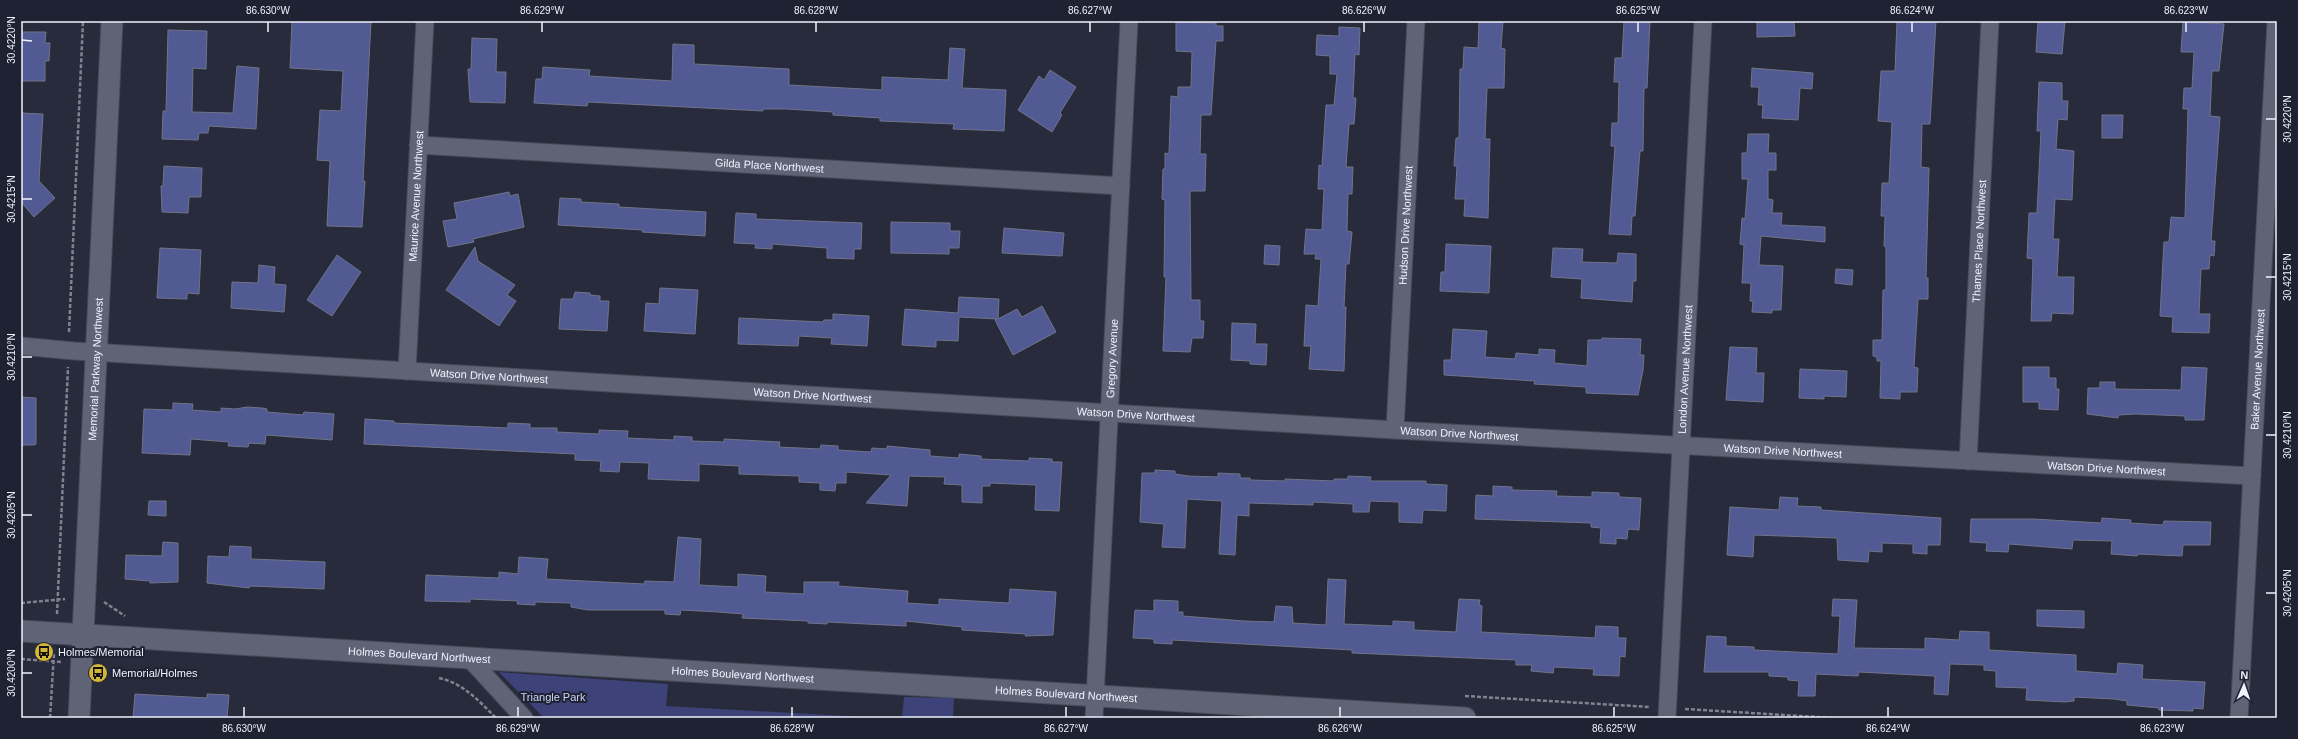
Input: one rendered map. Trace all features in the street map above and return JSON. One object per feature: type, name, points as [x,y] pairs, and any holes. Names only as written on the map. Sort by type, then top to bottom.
[{"type":"street","name":"Memorial Parkway Northwest","points":[[79,718],[98,351],[112,21]]},
{"type":"street","name":"Maurice Avenue Northwest","points":[[408,371],[425,21]]},
{"type":"street","name":"Gregory Avenue","points":[[1094,718],[1129,21]]},
{"type":"street","name":"Hudson Drive Northwest","points":[[1395,430],[1416,21]]},
{"type":"street","name":"London Avenue Northwest","points":[[1667,713],[1703,21]]},
{"type":"street","name":"Thames Place Northwest","points":[[1968,461],[1990,21]]},
{"type":"street","name":"Baker Avenue Northwest","points":[[2239,718],[2276,21]]},
{"type":"street","name":"Gilda Place Northwest","points":[[418,145],[1121,186]]},
{"type":"street","name":"Watson Drive Northwest","points":[[21,346],[408,371],[1395,430],[2252,476]]},
{"type":"street","name":"Holmes Boulevard Northwest","points":[[21,631],[1465,718]]},
{"type":"street","points":[[469,658],[524,718]]},
{"type":"path","points":[[21,603],[59,599],[105,602],[122,616],[130,616]]},
{"type":"path","points":[[21,659],[82,663]]},
{"type":"path","points":[[438,677],[452,680],[469,691],[496,718]]},
{"type":"path","points":[[1458,696],[1667,713],[1834,718]]},
{"type":"green space","name":"Triangle Park","points":[[499,672],[668,684],[666,706],[882,718],[544,718]]},
{"type":"green space","points":[[904,697],[954,698],[953,718],[887,718],[902,717]]},
{"type":"building","points":[[292,21],[371,21],[362,227],[327,226],[330,161],[317,160],[320,110],[341,111],[343,71],[290,68]]},
{"type":"building","points":[[1479,21],[1503,21],[1501,48],[1505,49],[1504,88],[1487,88],[1485,139],[1490,139],[1488,218],[1464,216],[1465,199],[1455,199],[1457,166],[1454,166],[1456,138],[1459,138],[1460,69],[1463,69],[1464,47],[1478,48]]},
{"type":"building","points":[[1624,21],[1650,21],[1647,88],[1644,88],[1643,151],[1640,151],[1635,216],[1632,216],[1631,235],[1609,234],[1615,146],[1611,146],[1612,123],[1618,123],[1619,82],[1614,82],[1615,58],[1622,58]]},
{"type":"building","points":[[1757,21],[1794,21],[1795,36],[1757,37]]},
{"type":"building","points":[[1897,21],[1936,21],[1930,124],[1922,124],[1921,167],[1929,168],[1926,278],[1928,278],[1928,299],[1918,299],[1914,367],[1918,368],[1917,392],[1900,392],[1900,399],[1880,398],[1881,361],[1877,361],[1877,357],[1873,356],[1873,340],[1882,340],[1883,290],[1886,290],[1886,247],[1884,246],[1885,216],[1881,216],[1882,183],[1889,183],[1892,122],[1878,121],[1881,71],[1895,71]]},
{"type":"building","points":[[2038,21],[2065,21],[2062,54],[2036,52]]},
{"type":"building","points":[[2183,21],[2224,24],[2219,71],[2212,71],[2210,116],[2220,117],[2211,241],[2215,241],[2214,256],[2210,255],[2209,269],[2201,269],[2199,314],[2210,314],[2209,333],[2172,332],[2173,317],[2160,316],[2164,242],[2169,242],[2171,217],[2185,218],[2188,109],[2183,109],[2184,88],[2192,88],[2194,52],[2181,52]]},
{"type":"building","points":[[1176,22],[1216,23],[1216,26],[1223,26],[1223,41],[1216,41],[1211,115],[1201,115],[1200,154],[1206,154],[1205,191],[1190,191],[1191,300],[1200,300],[1200,321],[1204,321],[1203,338],[1192,338],[1190,352],[1163,351],[1166,277],[1164,277],[1165,200],[1162,199],[1163,169],[1165,169],[1165,153],[1169,154],[1171,96],[1178,97],[1178,87],[1191,87],[1192,52],[1176,51]]},
{"type":"building","points":[[1339,27],[1360,28],[1359,55],[1355,54],[1353,98],[1356,98],[1354,124],[1349,124],[1346,167],[1353,167],[1352,194],[1348,194],[1347,231],[1352,232],[1349,264],[1346,264],[1344,371],[1309,369],[1311,346],[1304,346],[1306,305],[1318,306],[1321,259],[1315,259],[1316,254],[1304,254],[1306,229],[1322,230],[1324,189],[1318,189],[1319,165],[1322,166],[1326,105],[1334,105],[1337,74],[1330,74],[1330,56],[1316,55],[1317,35],[1339,36]]},
{"type":"building","points":[[168,30],[207,31],[206,69],[193,68],[192,112],[233,113],[237,66],[259,68],[256,129],[209,126],[208,133],[199,133],[198,140],[162,139],[163,111],[166,111]]},
{"type":"building","points":[[21,32],[46,32],[45,43],[50,43],[49,61],[45,61],[45,81],[21,81]]},
{"type":"building","points":[[472,38],[497,39],[496,72],[506,72],[505,103],[470,102],[468,69],[471,69]]},
{"type":"building","points":[[673,44],[694,45],[694,64],[789,69],[789,85],[882,90],[882,77],[948,80],[950,48],[965,49],[962,88],[1006,90],[1004,131],[953,129],[954,124],[880,121],[880,118],[833,115],[833,112],[787,109],[763,109],[763,111],[588,102],[587,106],[534,103],[536,79],[542,79],[543,67],[590,70],[589,76],[672,81]]},
{"type":"building","points":[[1752,68],[1813,73],[1812,89],[1800,88],[1798,120],[1762,118],[1763,105],[1758,105],[1759,87],[1751,87]]},
{"type":"building","points":[[1050,70],[1076,87],[1060,113],[1062,115],[1052,132],[1018,110],[1039,76],[1044,80]]},
{"type":"building","points":[[2039,82],[2062,83],[2062,101],[2068,101],[2067,120],[2058,119],[2056,149],[2074,151],[2072,200],[2055,199],[2053,239],[2059,239],[2057,277],[2074,277],[2073,314],[2052,313],[2051,321],[2031,321],[2033,259],[2027,258],[2029,213],[2037,213],[2041,131],[2037,131]]},
{"type":"building","points":[[21,113],[43,114],[39,181],[55,198],[34,217],[21,202]]},
{"type":"building","points":[[2102,115],[2123,115],[2122,138],[2102,138]]},
{"type":"building","points":[[1748,134],[1769,134],[1768,153],[1776,153],[1776,170],[1768,170],[1768,199],[1773,200],[1772,213],[1782,213],[1781,225],[1825,227],[1825,242],[1761,236],[1759,265],[1783,266],[1781,310],[1772,310],[1772,313],[1752,312],[1753,301],[1750,301],[1751,283],[1742,283],[1744,245],[1740,244],[1742,218],[1745,219],[1748,179],[1742,179],[1742,153],[1747,153]]},
{"type":"building","points":[[164,166],[202,168],[201,197],[189,197],[188,213],[162,212],[161,186],[163,186]]},
{"type":"building","points":[[509,192],[510,196],[518,194],[524,227],[473,239],[474,242],[448,247],[443,221],[457,219],[454,203]]},
{"type":"building","points":[[560,198],[581,199],[581,202],[619,204],[619,207],[706,212],[705,236],[642,232],[643,230],[558,225]]},
{"type":"building","points":[[736,213],[756,214],[756,219],[862,223],[861,249],[854,249],[854,259],[827,258],[827,248],[772,244],[772,249],[755,248],[756,244],[734,243]]},
{"type":"building","points":[[891,222],[950,223],[950,231],[960,231],[959,248],[949,248],[949,254],[891,253]]},
{"type":"building","points":[[1004,228],[1064,233],[1062,256],[1002,253]]},
{"type":"building","points":[[1446,244],[1491,246],[1489,293],[1440,291],[1441,272],[1445,272]]},
{"type":"building","points":[[1265,245],[1280,246],[1279,265],[1264,264]]},
{"type":"building","points":[[475,247],[478,261],[515,285],[507,295],[516,301],[499,326],[446,290]]},
{"type":"building","points":[[160,248],[201,250],[199,294],[187,293],[187,299],[157,298]]},
{"type":"building","points":[[1553,248],[1583,249],[1582,262],[1617,263],[1618,253],[1636,254],[1636,281],[1633,281],[1632,302],[1581,298],[1582,279],[1551,277]]},
{"type":"building","points":[[337,255],[361,272],[332,316],[307,300]]},
{"type":"building","points":[[259,265],[275,267],[274,284],[286,285],[284,312],[231,308],[232,282],[258,283]]},
{"type":"building","points":[[1836,269],[1853,270],[1852,285],[1835,283]]},
{"type":"building","points":[[660,288],[698,290],[695,334],[644,331],[646,303],[659,304]]},
{"type":"building","points":[[575,292],[590,293],[590,295],[600,296],[600,301],[609,301],[607,331],[559,329],[561,299],[573,299]]},
{"type":"building","points":[[959,297],[999,299],[998,319],[1017,309],[1022,317],[1042,306],[1056,332],[1013,355],[995,320],[997,319],[959,317],[958,341],[936,340],[936,347],[902,345],[905,309],[958,313]]},
{"type":"building","points":[[833,314],[869,316],[867,346],[831,344],[832,338],[799,336],[798,346],[738,344],[739,318],[823,322],[824,320],[833,320]]},
{"type":"building","points":[[1232,323],[1256,324],[1255,344],[1267,344],[1266,365],[1250,364],[1250,361],[1231,360]]},
{"type":"building","points":[[1453,329],[1487,331],[1485,357],[1515,359],[1516,353],[1539,355],[1539,349],[1555,350],[1554,363],[1587,366],[1588,340],[1602,340],[1602,338],[1641,339],[1640,355],[1644,355],[1643,370],[1638,395],[1586,393],[1586,387],[1534,384],[1535,381],[1444,375],[1444,360],[1451,360]]},
{"type":"building","points":[[1730,347],[1757,348],[1756,373],[1764,373],[1763,402],[1726,400]]},
{"type":"building","points":[[2023,367],[2049,367],[2049,378],[2056,378],[2056,389],[2059,389],[2058,410],[2039,409],[2039,402],[2023,402]]},
{"type":"building","points":[[2182,367],[2207,368],[2204,420],[2185,420],[2185,416],[2136,414],[2118,415],[2118,418],[2087,414],[2088,388],[2100,388],[2100,382],[2115,382],[2115,389],[2181,390]]},
{"type":"building","points":[[1800,369],[1847,371],[1846,397],[1824,396],[1824,399],[1799,398]]},
{"type":"building","points":[[21,397],[36,398],[36,444],[34,445],[21,445]]},
{"type":"building","points":[[173,403],[193,404],[192,410],[221,412],[221,408],[235,409],[247,407],[267,409],[267,412],[303,415],[304,412],[334,414],[332,440],[266,435],[265,444],[249,443],[248,447],[228,446],[229,442],[191,439],[190,455],[142,453],[144,409],[173,410]]},
{"type":"building","points":[[365,419],[394,421],[394,423],[508,428],[508,423],[530,424],[530,428],[557,428],[557,432],[599,434],[599,430],[628,431],[627,438],[674,440],[674,436],[692,437],[692,441],[724,442],[724,439],[780,442],[779,447],[820,449],[821,445],[838,446],[838,450],[871,452],[872,448],[887,449],[887,446],[930,450],[930,456],[959,458],[959,454],[981,456],[981,459],[1029,461],[1029,458],[1052,459],[1052,462],[1062,462],[1059,511],[1035,510],[1036,485],[990,483],[990,486],[982,486],[982,503],[962,502],[962,485],[944,484],[945,477],[909,476],[907,506],[866,503],[891,475],[846,472],[846,483],[836,483],[835,491],[820,490],[820,483],[799,482],[799,476],[739,474],[739,466],[699,464],[699,481],[648,479],[649,463],[620,462],[619,472],[600,471],[601,461],[575,460],[575,454],[364,444]]},
{"type":"building","points":[[1155,470],[1175,471],[1175,474],[1188,476],[1218,477],[1218,473],[1240,474],[1240,478],[1250,478],[1250,480],[1285,481],[1285,479],[1334,481],[1334,479],[1348,479],[1348,476],[1371,477],[1370,481],[1426,481],[1426,484],[1447,485],[1446,511],[1423,510],[1422,523],[1399,522],[1399,502],[1370,501],[1369,512],[1353,512],[1353,504],[1313,502],[1313,505],[1249,503],[1249,516],[1237,515],[1235,555],[1219,554],[1222,501],[1187,499],[1185,548],[1162,547],[1164,524],[1140,522],[1142,473],[1155,473]]},
{"type":"building","points":[[1493,486],[1512,487],[1512,490],[1557,491],[1556,496],[1592,497],[1592,492],[1619,493],[1619,497],[1641,498],[1639,530],[1628,529],[1627,539],[1616,538],[1616,544],[1600,543],[1601,528],[1591,527],[1591,523],[1475,519],[1476,495],[1493,496]]},
{"type":"building","points":[[1780,497],[1798,498],[1797,506],[1821,507],[1821,510],[1941,518],[1940,545],[1927,545],[1927,554],[1913,553],[1913,544],[1882,543],[1882,552],[1869,551],[1868,562],[1838,560],[1837,538],[1754,535],[1753,557],[1727,555],[1730,507],[1779,510]]},
{"type":"building","points":[[149,501],[166,501],[166,516],[148,515]]},
{"type":"building","points":[[2102,518],[2131,520],[2130,523],[2163,525],[2164,521],[2211,522],[2210,545],[2183,545],[2182,556],[2138,554],[2137,556],[2111,554],[2112,541],[2073,540],[2072,549],[2009,544],[2008,552],[1986,551],[1987,543],[1970,542],[1971,519],[2034,519],[2101,523]]},
{"type":"building","points":[[678,537],[701,539],[699,585],[738,587],[738,574],[766,576],[765,592],[804,594],[804,582],[839,582],[838,586],[908,591],[907,603],[939,605],[939,599],[1009,603],[1010,589],[1056,592],[1053,635],[1025,636],[1026,634],[962,630],[962,627],[906,621],[906,626],[827,622],[827,624],[808,623],[808,621],[742,618],[743,614],[718,612],[681,610],[680,615],[665,614],[665,610],[588,610],[571,607],[571,603],[535,602],[535,605],[517,604],[518,601],[470,599],[470,602],[425,601],[426,575],[499,578],[499,572],[518,574],[519,557],[548,559],[546,579],[644,584],[645,581],[674,582]]},
{"type":"building","points":[[163,542],[178,543],[178,582],[150,583],[150,581],[125,579],[126,555],[162,556]]},
{"type":"building","points":[[230,546],[251,547],[251,559],[325,562],[324,589],[250,586],[249,588],[207,583],[208,556],[229,557]]},
{"type":"building","points":[[1328,579],[1346,580],[1344,624],[1393,626],[1393,621],[1414,622],[1414,630],[1456,632],[1459,599],[1480,600],[1479,605],[1482,606],[1481,632],[1595,638],[1596,626],[1618,627],[1618,638],[1626,638],[1625,657],[1620,656],[1619,676],[1593,675],[1594,669],[1554,667],[1553,673],[1531,671],[1532,665],[1516,665],[1516,660],[1352,653],[1352,650],[1172,640],[1172,644],[1154,643],[1154,639],[1133,638],[1135,610],[1154,611],[1154,600],[1178,601],[1178,612],[1183,612],[1183,616],[1244,621],[1274,622],[1276,606],[1292,607],[1293,623],[1326,625]]},
{"type":"building","points":[[1833,599],[1857,600],[1854,648],[1925,649],[1925,638],[1959,640],[1960,631],[1989,632],[1989,650],[2076,655],[2076,671],[2117,674],[2118,663],[2143,665],[2142,679],[2205,682],[2203,709],[2193,708],[2193,711],[2159,710],[2159,708],[2127,705],[2127,701],[2114,699],[2074,697],[2074,701],[2065,702],[2026,700],[2027,688],[1996,687],[1996,671],[1984,670],[1984,665],[1950,664],[1948,695],[1934,694],[1935,676],[1859,672],[1858,676],[1816,674],[1815,696],[1798,696],[1799,681],[1788,680],[1788,677],[1769,676],[1769,672],[1704,672],[1707,636],[1726,637],[1726,646],[1754,647],[1754,650],[1838,654],[1840,616],[1832,616]]},
{"type":"building","points":[[2037,610],[2084,611],[2084,628],[2037,626]]},
{"type":"building","points":[[135,694],[207,698],[207,694],[229,695],[227,718],[133,718]]},
{"type":"place","name":"Holmes/Memorial","points":[[44,652]]},
{"type":"place","name":"Memorial/Holmes","points":[[98,673]]}]
